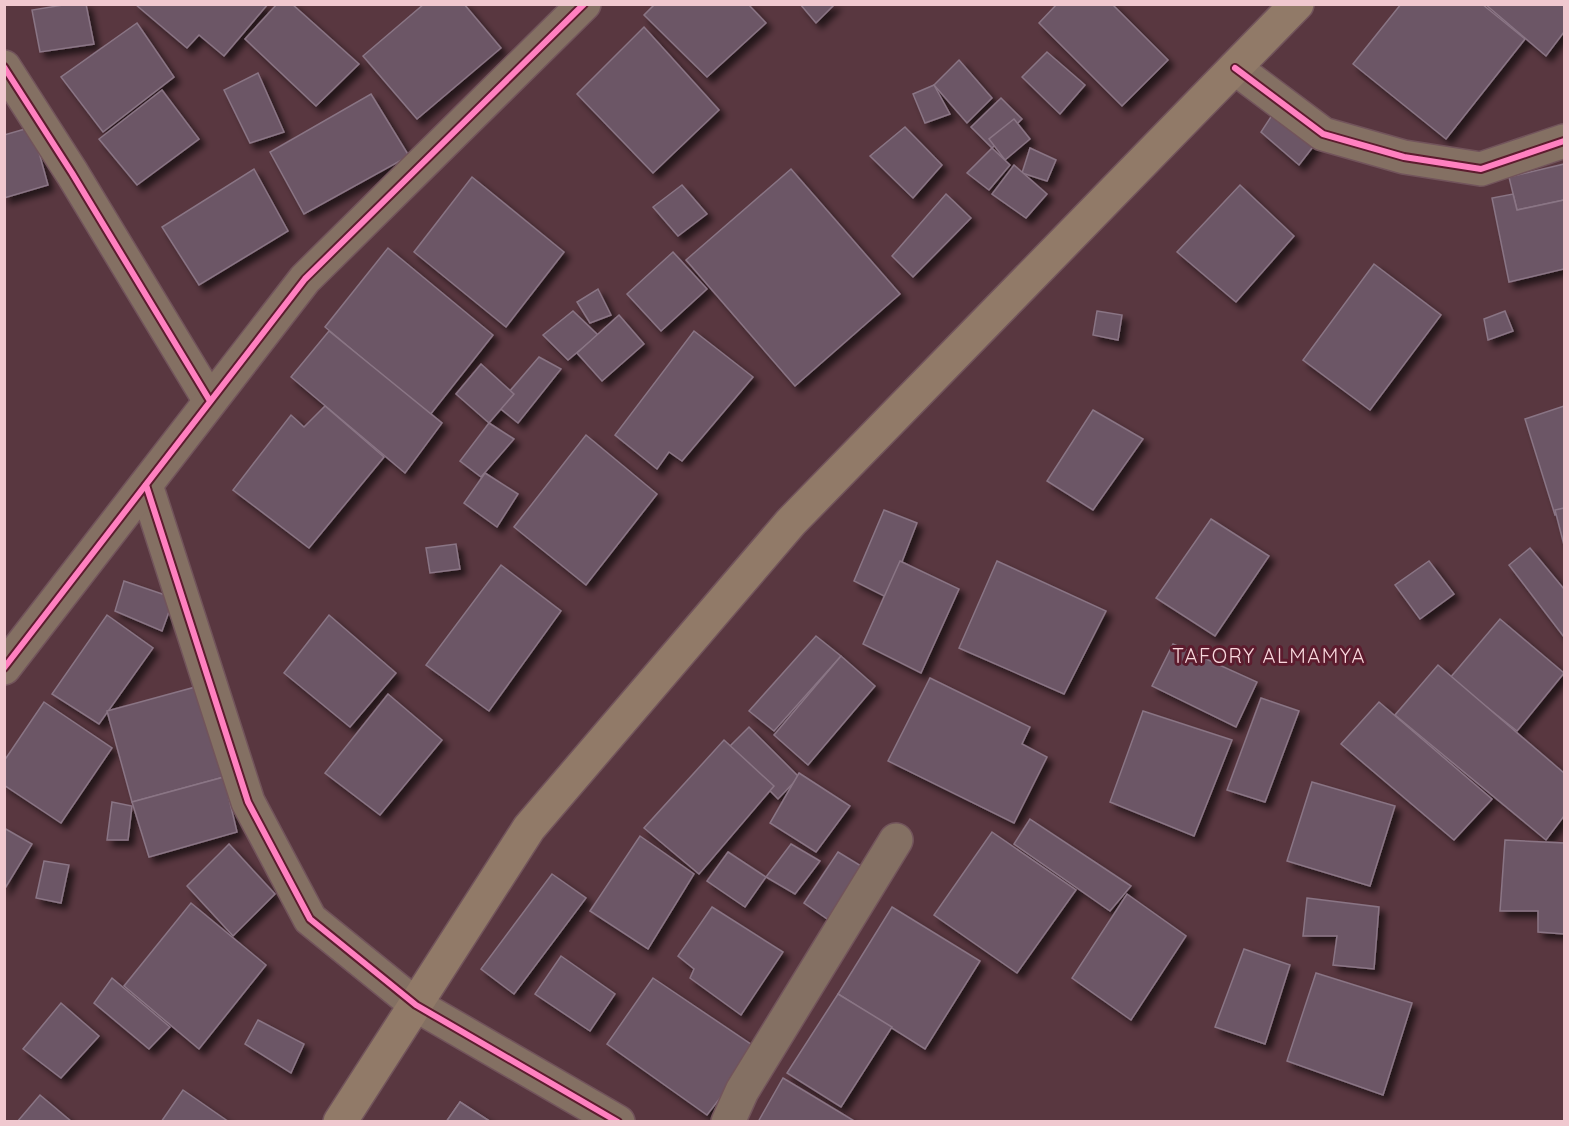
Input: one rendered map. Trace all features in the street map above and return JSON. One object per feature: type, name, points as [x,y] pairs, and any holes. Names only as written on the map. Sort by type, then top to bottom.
[{"type":"main road","points":[[340,1122],[529,828],[791,522],[1297,4]]},
{"type":"street","points":[[4,668],[305,279],[584,4]]},
{"type":"street","points":[[4,67],[72,173],[210,402]]},
{"type":"street","points":[[1235,68],[1323,134],[1404,157],[1481,170],[1564,141]]},
{"type":"street","points":[[146,485],[248,802],[310,919],[416,1005],[618,1122]]},
{"type":"street","points":[[728,1122],[742,1091],[896,840]]},
{"type":"building","points":[[69,4],[86,4],[94,44],[40,52],[32,10]]},
{"type":"building","points":[[135,4],[268,4],[224,56],[199,35],[187,48]]},
{"type":"building","points":[[277,4],[292,4],[359,64],[316,106],[245,39]]},
{"type":"building","points":[[424,4],[464,4],[501,48],[417,119],[363,56]]},
{"type":"building","points":[[655,4],[748,4],[766,23],[707,77],[644,15]]},
{"type":"building","points":[[800,4],[835,4],[816,23]]},
{"type":"building","points":[[1057,4],[1112,4],[1168,60],[1122,106],[1039,23]]},
{"type":"building","points":[[1401,4],[1482,4],[1525,39],[1446,139],[1353,64]]},
{"type":"building","points":[[1485,4],[1564,4],[1564,32],[1546,56]]},
{"type":"building","points":[[137,23],[174,77],[103,132],[61,77]]},
{"type":"building","points":[[644,27],[719,110],[653,173],[577,94]]},
{"type":"building","points":[[1047,52],[1085,85],[1060,114],[1022,77]]},
{"type":"building","points":[[959,60],[992,98],[967,123],[934,85]]},
{"type":"building","points":[[258,73],[284,132],[250,143],[224,90]]},
{"type":"building","points":[[934,85],[950,114],[925,123],[913,94]]},
{"type":"building","points":[[162,90],[199,139],[137,185],[99,139]]},
{"type":"building","points":[[371,94],[409,156],[304,214],[270,152]]},
{"type":"building","points":[[1001,98],[1022,119],[992,148],[971,127]]},
{"type":"building","points":[[1278,106],[1319,139],[1299,165],[1261,132]]},
{"type":"building","points":[[1014,119],[1030,139],[1005,160],[989,139]]},
{"type":"building","points":[[32,127],[48,185],[4,198],[4,135]]},
{"type":"building","points":[[905,127],[942,165],[913,198],[870,156]]},
{"type":"building","points":[[992,148],[1010,165],[989,190],[967,173]]},
{"type":"building","points":[[1030,148],[1056,160],[1047,181],[1022,173]]},
{"type":"building","points":[[1564,164],[1564,200],[1517,210],[1509,177]]},
{"type":"building","points":[[1014,165],[1047,194],[1026,218],[992,194]]},
{"type":"building","points":[[254,169],[288,231],[199,285],[162,227]]},
{"type":"building","points":[[791,169],[900,294],[795,386],[686,260]]},
{"type":"building","points":[[472,177],[564,252],[506,327],[414,252]]},
{"type":"building","points":[[682,185],[707,214],[678,236],[653,207]]},
{"type":"building","points":[[1240,185],[1294,236],[1236,302],[1177,252]]},
{"type":"building","points":[[946,194],[971,218],[913,277],[892,256]]},
{"type":"building","points":[[1513,194],[1517,210],[1564,200],[1564,269],[1509,282],[1492,198]]},
{"type":"building","points":[[388,248],[493,335],[430,415],[325,327]]},
{"type":"building","points":[[673,252],[707,289],[661,331],[627,294]]},
{"type":"building","points":[[1374,264],[1441,315],[1370,410],[1303,360]]},
{"type":"building","points":[[598,289],[611,315],[590,323],[577,302]]},
{"type":"building","points":[[573,311],[598,335],[568,360],[543,335]]},
{"type":"building","points":[[1097,311],[1122,315],[1118,340],[1093,335]]},
{"type":"building","points":[[1505,311],[1513,331],[1488,340],[1484,319]]},
{"type":"building","points":[[619,315],[644,344],[602,381],[577,353]]},
{"type":"building","points":[[329,331],[442,423],[405,473],[291,377]]},
{"type":"building","points":[[694,331],[753,377],[682,461],[669,452],[657,469],[615,435]]},
{"type":"building","points":[[539,357],[561,369],[518,423],[497,406]]},
{"type":"building","points":[[481,364],[514,394],[489,423],[456,394]]},
{"type":"building","points":[[325,406],[384,457],[309,548],[233,490],[291,415],[304,427]]},
{"type":"building","points":[[1564,406],[1564,512],[1555,515],[1525,419]]},
{"type":"building","points":[[1093,410],[1143,439],[1093,510],[1047,481]]},
{"type":"building","points":[[489,423],[514,439],[481,477],[460,461]]},
{"type":"building","points":[[586,435],[657,494],[586,585],[514,527]]},
{"type":"building","points":[[485,473],[518,494],[497,527],[464,503]]},
{"type":"building","points":[[1564,508],[1564,545],[1555,510]]},
{"type":"building","points":[[884,510],[917,523],[888,598],[854,581]]},
{"type":"building","points":[[1211,519],[1269,556],[1215,636],[1156,598]]},
{"type":"building","points":[[456,544],[460,569],[430,573],[426,548]]},
{"type":"building","points":[[1530,548],[1564,589],[1564,637],[1509,565]]},
{"type":"building","points":[[900,561],[959,589],[921,673],[863,644]]},
{"type":"building","points":[[997,561],[1106,611],[1064,694],[959,648]]},
{"type":"building","points":[[1429,561],[1454,594],[1420,619],[1395,585]]},
{"type":"building","points":[[501,565],[561,611],[489,711],[426,665]]},
{"type":"building","points":[[124,581],[174,598],[162,631],[115,611]]},
{"type":"building","points":[[107,615],[153,648],[99,724],[52,694]]},
{"type":"building","points":[[329,615],[396,673],[350,727],[284,673]]},
{"type":"building","points":[[1500,619],[1564,673],[1517,731],[1450,678]]},
{"type":"building","points":[[816,636],[841,656],[774,731],[749,711]]},
{"type":"building","points":[[1173,644],[1257,682],[1236,727],[1152,686]]},
{"type":"building","points":[[841,656],[875,686],[808,765],[774,735]]},
{"type":"building","points":[[1438,665],[1564,773],[1564,816],[1546,840],[1395,715]]},
{"type":"building","points":[[930,678],[1030,727],[1022,744],[1047,757],[1014,823],[888,761]]},
{"type":"building","points":[[199,686],[224,777],[132,802],[107,711]]},
{"type":"building","points":[[388,694],[442,740],[380,815],[325,773]]},
{"type":"building","points":[[1261,698],[1299,711],[1265,802],[1227,790]]},
{"type":"building","points":[[44,702],[112,748],[61,823],[4,785],[4,761]]},
{"type":"building","points":[[1379,702],[1492,799],[1454,840],[1341,744]]},
{"type":"building","points":[[1143,711],[1232,740],[1194,836],[1110,802]]},
{"type":"building","points":[[749,727],[799,777],[778,799],[728,748]]},
{"type":"building","points":[[724,740],[774,786],[699,874],[644,828]]},
{"type":"building","points":[[799,773],[850,806],[816,852],[770,823]]},
{"type":"building","points":[[224,777],[237,832],[149,857],[132,802]]},
{"type":"building","points":[[1312,782],[1395,806],[1370,886],[1287,861]]},
{"type":"building","points":[[112,802],[132,806],[128,840],[107,840]]},
{"type":"building","points":[[1030,819],[1131,886],[1110,911],[1014,844]]},
{"type":"building","points":[[4,828],[32,844],[4,890]]},
{"type":"building","points":[[992,832],[1076,890],[1017,973],[934,915]]},
{"type":"building","points":[[640,836],[694,874],[648,949],[590,911]]},
{"type":"building","points":[[1505,840],[1564,843],[1564,934],[1538,932],[1538,911],[1500,911]]},
{"type":"building","points":[[229,844],[275,894],[233,936],[187,886]]},
{"type":"building","points":[[791,844],[820,861],[795,894],[766,877]]},
{"type":"building","points":[[728,852],[766,877],[745,907],[707,881]]},
{"type":"building","points":[[838,852],[866,869],[833,923],[804,903]]},
{"type":"building","points":[[44,861],[69,865],[61,903],[36,898]]},
{"type":"building","points":[[552,874],[586,898],[514,994],[481,969]]},
{"type":"building","points":[[1127,894],[1186,936],[1131,1020],[1072,978]]},
{"type":"building","points":[[1307,898],[1379,907],[1374,969],[1333,965],[1337,936],[1303,936]]},
{"type":"building","points":[[191,903],[266,965],[199,1049],[124,986]]},
{"type":"building","points":[[712,907],[783,952],[741,1015],[690,978],[694,969],[678,956]]},
{"type":"building","points":[[892,907],[980,961],[925,1049],[838,994]]},
{"type":"building","points":[[1244,949],[1290,965],[1265,1044],[1215,1027]]},
{"type":"building","points":[[561,956],[615,994],[590,1031],[535,994]]},
{"type":"building","points":[[1316,973],[1412,1003],[1383,1095],[1287,1061]]},
{"type":"building","points":[[112,978],[170,1027],[149,1049],[94,1003]]},
{"type":"building","points":[[653,978],[758,1049],[707,1115],[607,1044]]},
{"type":"building","points":[[838,994],[892,1027],[841,1107],[787,1073]]},
{"type":"building","points":[[61,1003],[99,1036],[61,1078],[23,1049]]},
{"type":"building","points":[[258,1020],[304,1044],[291,1073],[245,1044]]},
{"type":"building","points":[[783,1078],[856,1122],[758,1122]]},
{"type":"building","points":[[183,1090],[229,1122],[161,1122]]},
{"type":"building","points":[[40,1095],[72,1122],[17,1122]]},
{"type":"building","points":[[460,1102],[491,1122],[446,1122]]},
{"type":"building","points":[[460,1102],[491,1122],[446,1122]]},
{"type":"cycle path","points":[[4,668],[305,279],[584,4]]},
{"type":"cycle path","points":[[4,67],[72,173],[210,401]]},
{"type":"cycle path","points":[[1235,68],[1323,134],[1404,157],[1481,169],[1564,141]]},
{"type":"cycle path","points":[[146,485],[248,802],[310,919],[416,1005],[618,1122]]},
{"type":"district","name":"TAFORY ALMAMYA","points":[[1269,656]]}]
